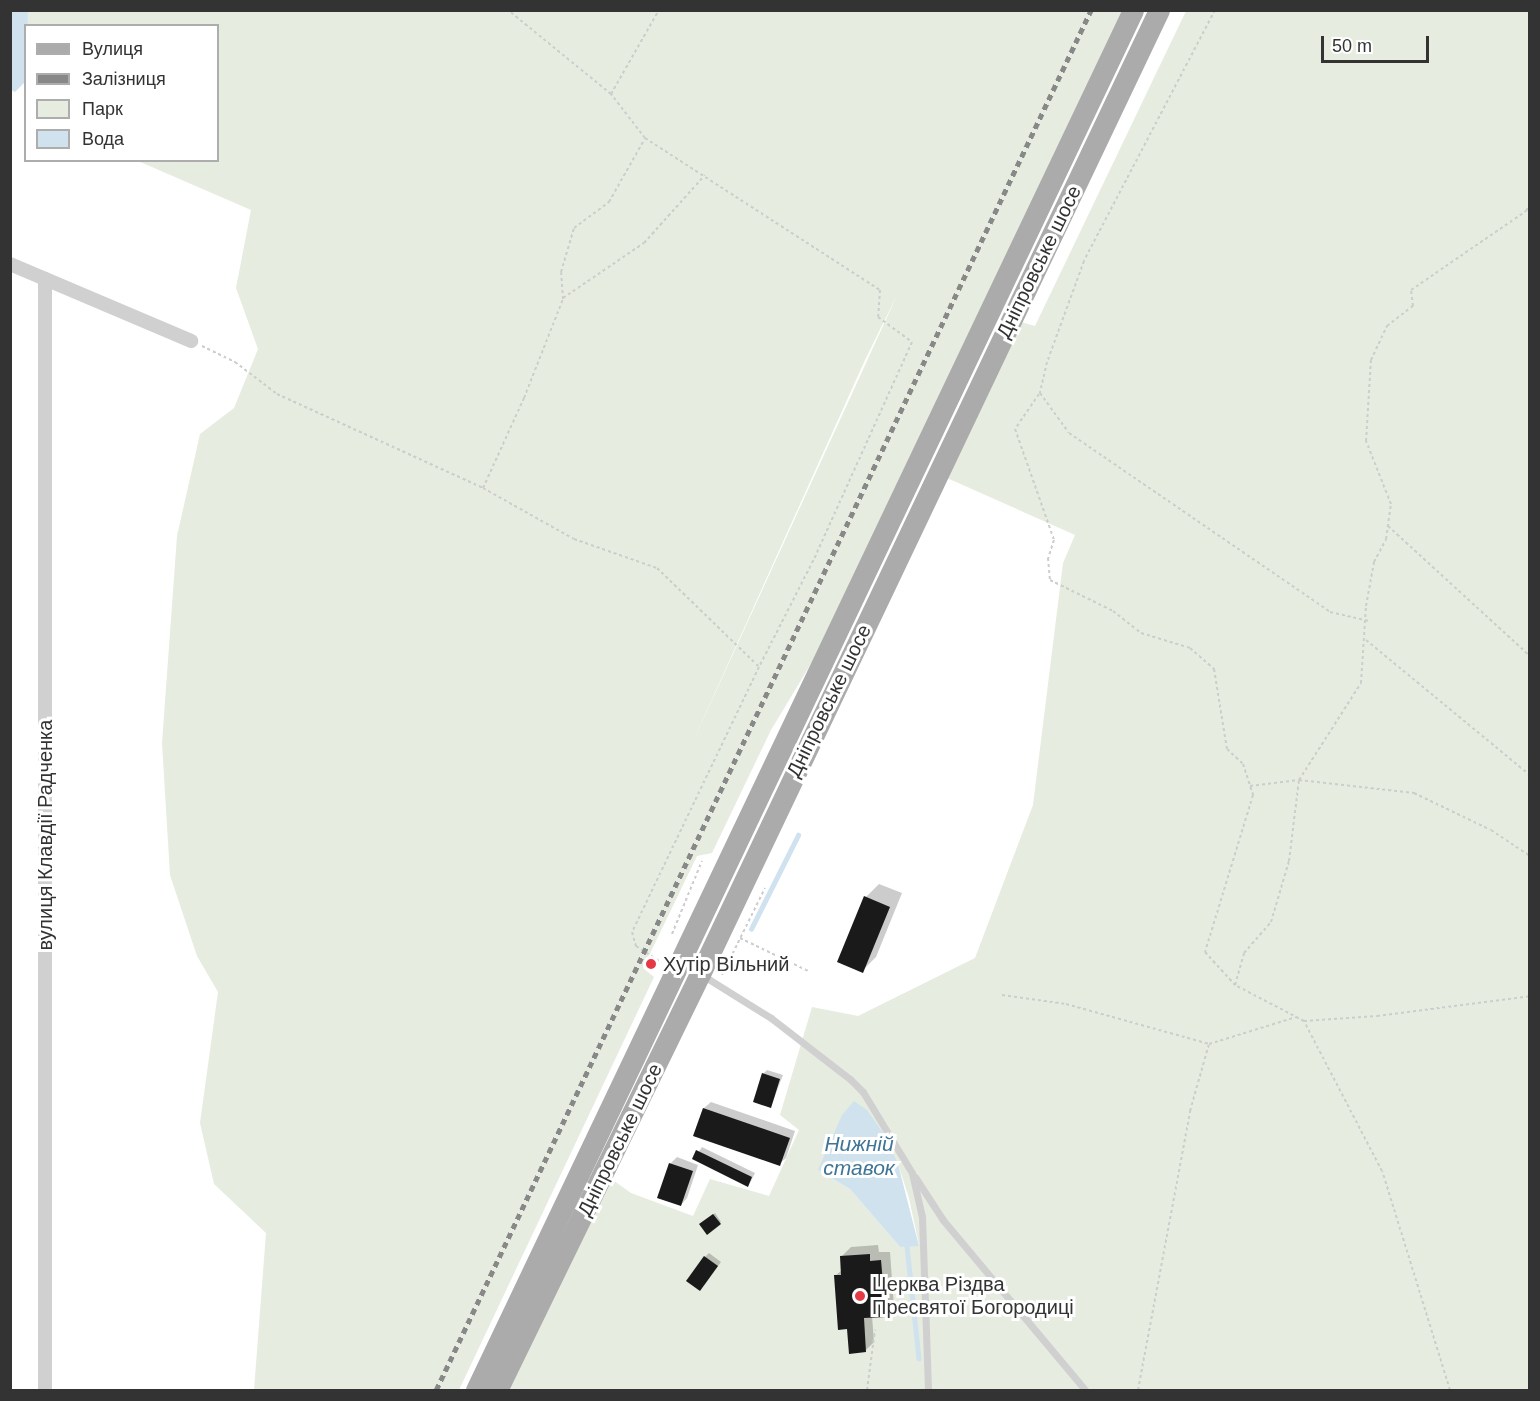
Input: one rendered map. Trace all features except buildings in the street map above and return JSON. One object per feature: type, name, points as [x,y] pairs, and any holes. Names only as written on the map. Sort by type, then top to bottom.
[{"type":"main road","name":"Дніпровське шосе","points":[[476,1390],[666,964],[1134,10]]},
{"type":"main road","name":"Дніпровське шосе","points":[[497,1390],[709,978],[1159,10]]},
{"type":"street","points":[[10,264],[191,341]]},
{"type":"street","name":"вулиця Клавдії Радченка","points":[[45,279],[45,1390]]},
{"type":"lane","points":[[709,978],[771,1018],[856,1086],[943,1220],[1085,1390]]},
{"type":"lane","points":[[912,1173],[922,1217],[928,1390]]},
{"type":"path","points":[[508,10],[611,94],[645,138],[736,194],[880,290],[878,317],[912,342],[816,555],[759,667],[632,932],[636,946],[666,964]]},
{"type":"path","points":[[611,94],[659,10]]},
{"type":"path","points":[[1215,10],[1084,261],[1047,362],[1040,393],[1015,429],[1054,540],[1048,558],[1050,580],[1113,612],[1141,633],[1190,648],[1214,669],[1227,749],[1244,764],[1253,795],[1205,952],[1235,985],[1304,1021],[1377,1016],[1530,996]]},
{"type":"path","points":[[483,488],[525,398],[563,298],[561,272],[574,228],[615,195],[645,138]]},
{"type":"path","points":[[563,298],[644,243],[705,175]]},
{"type":"path","points":[[1235,985],[1244,953],[1271,922],[1289,861],[1299,780],[1361,684],[1368,621],[1366,606],[1374,562],[1386,539],[1391,504],[1366,441],[1371,360],[1388,326],[1413,306],[1411,290],[1526,211],[1530,204]]},
{"type":"path","points":[[191,341],[235,362],[277,394],[483,488],[574,539],[657,568],[759,667]]},
{"type":"path","points":[[1040,393],[1069,433],[1330,612],[1368,621]]},
{"type":"path","points":[[1388,526],[1483,617],[1530,656]]},
{"type":"path","points":[[1366,640],[1530,775]]},
{"type":"path","points":[[1250,786],[1299,780],[1414,793],[1491,830],[1530,856]]},
{"type":"path","points":[[672,935],[702,861]]},
{"type":"path","points":[[709,978],[740,938],[765,888]]},
{"type":"path","points":[[740,938],[808,970]]},
{"type":"path","points":[[1002,995],[1066,1004],[1209,1044],[1296,1017]]},
{"type":"path","points":[[1304,1021],[1383,1171],[1450,1390]]},
{"type":"path","points":[[1138,1390],[1190,1111],[1209,1044]]},
{"type":"path","points":[[867,1390],[875,1330]]},
{"type":"green space","points":[[28,10],[1133,11],[862,579],[771,730],[712,853],[697,856],[643,968],[654,977],[459,1390],[254,1390],[266,1233],[214,1184],[200,1123],[218,992],[197,956],[170,875],[162,743],[177,536],[200,434],[234,408],[258,349],[236,288],[251,210],[140,162],[219,162],[219,24],[26,24]],"holes":[[[898,293],[685,759],[865,360]]]},
{"type":"green space","points":[[1186,11],[1529,11],[1529,1390],[497,1390],[603,1173],[631,1193],[693,1216],[710,1179],[769,1196],[799,1130],[780,1115],[812,1007],[858,1016],[975,958],[1033,805],[1063,563],[1075,535],[938,474],[1011,319],[1035,326]],"holes":[[[898,1164],[909,1198],[919,1245],[900,1247],[850,1189],[818,1170]]]},
{"type":"water","points":[[11,10],[28,11],[27,24],[24,24],[24,83],[15,92],[11,90]]},
{"type":"water","name":"Нижній ставок","points":[[854,1101],[867,1110],[886,1137],[898,1164],[919,1246],[900,1247],[850,1189],[818,1170],[842,1115]]},
{"type":"waterway","points":[[751,929],[798,835]]},
{"type":"waterway","points":[[907,1246],[919,1358]]},
{"type":"railway","points":[[436,1390],[1091,10]]},
{"type":"place","name":"Хутір Вільний","points":[[651,964]]},
{"type":"place","name":"Церква Різдва Пресвятої Богородиці","points":[[860,1296]]}]
